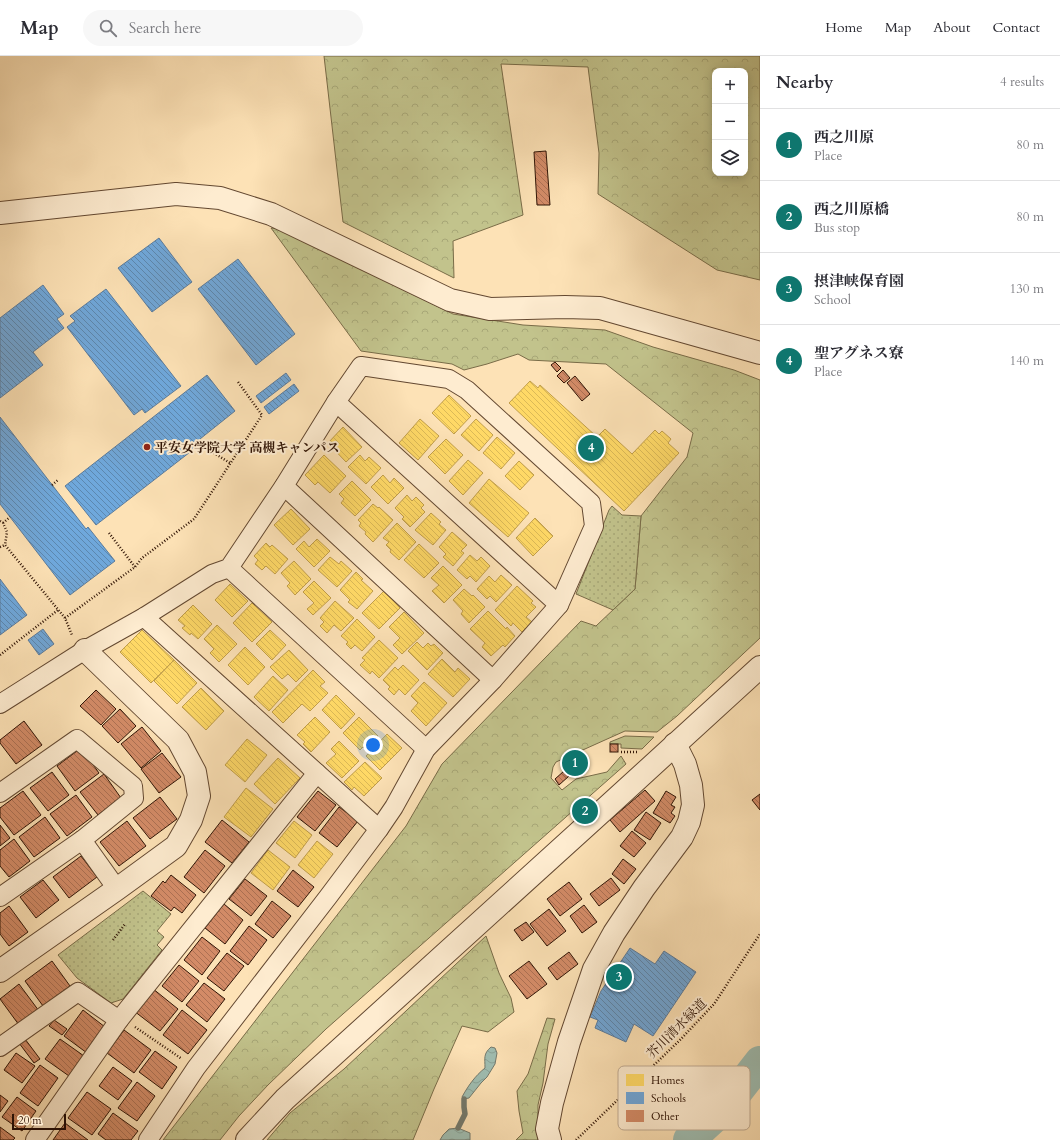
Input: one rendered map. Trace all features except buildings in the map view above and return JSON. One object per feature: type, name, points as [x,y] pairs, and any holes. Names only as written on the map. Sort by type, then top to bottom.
[{"type":"street","points":[[0,213],[176,194],[220,198],[272,214],[450,300],[490,308],[600,308],[760,353]]},
{"type":"street","points":[[0,704],[79,644],[144,617],[212,574],[229,568],[284,486],[336,402],[361,366],[449,379],[468,390],[592,503],[594,526],[559,605],[493,680],[426,749],[394,807],[379,829],[196,1068],[148,1140]]},
{"type":"street","points":[[336,402],[559,605]]},
{"type":"street","points":[[284,486],[493,680]]},
{"type":"street","points":[[229,568],[426,749]]},
{"type":"street","points":[[144,617],[379,829]]},
{"type":"street","points":[[0,971],[176,846],[191,820],[199,796],[195,772],[178,740],[79,644]]},
{"type":"street","points":[[247,1140],[285,1099],[760,667]]},
{"type":"street","points":[[0,793],[77,739],[133,786],[134,798],[82,840],[0,897]]},
{"type":"street","points":[[550,1140],[547,1129],[552,1103],[569,1042],[594,969],[614,933],[644,888],[682,837],[689,822],[693,805],[691,786],[685,764],[675,744]]},
{"type":"street","points":[[35,1140],[119,1020],[317,773]]},
{"type":"street","points":[[82,840],[117,889]]},
{"type":"street","points":[[0,1047],[78,992],[119,1020]]},
{"type":"path","points":[[65,618],[135,567],[142,558],[194,519],[262,415],[238,382]]},
{"type":"path","points":[[206,448],[230,463]]},
{"type":"path","points":[[52,485],[58,480]]},
{"type":"path","points":[[10,517],[2,522],[7,532],[5,545],[65,618],[79,644]]},
{"type":"path","points":[[109,533],[135,567]]},
{"type":"path","points":[[0,547],[5,545]]},
{"type":"path","points":[[0,655],[58,610]]},
{"type":"path","points":[[621,752],[634,752]]},
{"type":"path","points":[[112,940],[125,924]]},
{"type":"path","name":"芥川清水緑道","points":[[653,1066],[714,1004],[760,934]]},
{"type":"path","points":[[136,1028],[184,1060]]},
{"type":"path","name":"芥川清水緑道","points":[[576,1140],[618,1100]]},
{"type":"green space","points":[[324,56],[760,56],[760,280],[717,270],[598,194],[599,153],[588,67],[501,64],[523,215],[453,241],[454,278],[343,222]]},
{"type":"green space","points":[[271,228],[279,229],[453,314],[523,325],[605,330],[653,347],[734,370],[760,380],[760,638],[677,716],[657,732],[625,731],[556,762],[553,767],[551,778],[562,790],[576,779],[607,772],[621,756],[626,764],[326,1029],[268,1085],[239,1116],[220,1140],[163,1140],[406,826],[442,764],[581,621],[596,626],[635,589],[641,516],[687,457],[693,433],[606,364],[529,360],[518,354],[464,370],[452,364],[361,351]]},
{"type":"green space","points":[[612,506],[622,515],[641,516],[635,589],[613,610],[576,594],[609,510]]},
{"type":"green space","points":[[625,736],[654,737],[642,749],[621,748],[621,744],[610,744],[610,742]]},
{"type":"green space","points":[[143,891],[171,914],[157,931],[164,937],[157,945],[162,950],[123,999],[111,1003],[77,978],[58,955]]},
{"type":"green space","points":[[486,936],[499,973],[511,998],[514,1012],[488,1032],[462,1026],[413,1140],[267,1140],[290,1113],[344,1069]]},
{"type":"green space","points":[[547,1018],[555,1019],[548,1044],[543,1083],[538,1105],[538,1140],[516,1140],[523,1133],[517,1091],[528,1074]]},
{"type":"water","points":[[491,1047],[495,1048],[497,1053],[495,1064],[487,1077],[469,1098],[464,1099],[462,1097],[469,1085],[485,1068],[486,1054]]},
{"type":"water","points":[[458,1128],[470,1133],[470,1140],[440,1140],[449,1129]]},
{"type":"waterway","points":[[750,1075],[760,1062]]},
{"type":"waterway","points":[[458,1128],[465,1114],[464,1099]]},
{"type":"waterway","points":[[689,1140],[700,1130]]},
{"type":"place","name":"平安女学院大学 高槻キャンパス","points":[[147,447]]},
{"type":"place","name":"聖アグネス寮","points":[[591,448]]},
{"type":"place","name":"西之川原","points":[[575,763]]},
{"type":"place","name":"西之川原橋","points":[[585,811]]},
{"type":"place","name":"摂津峡保育園","points":[[619,977]]}]
